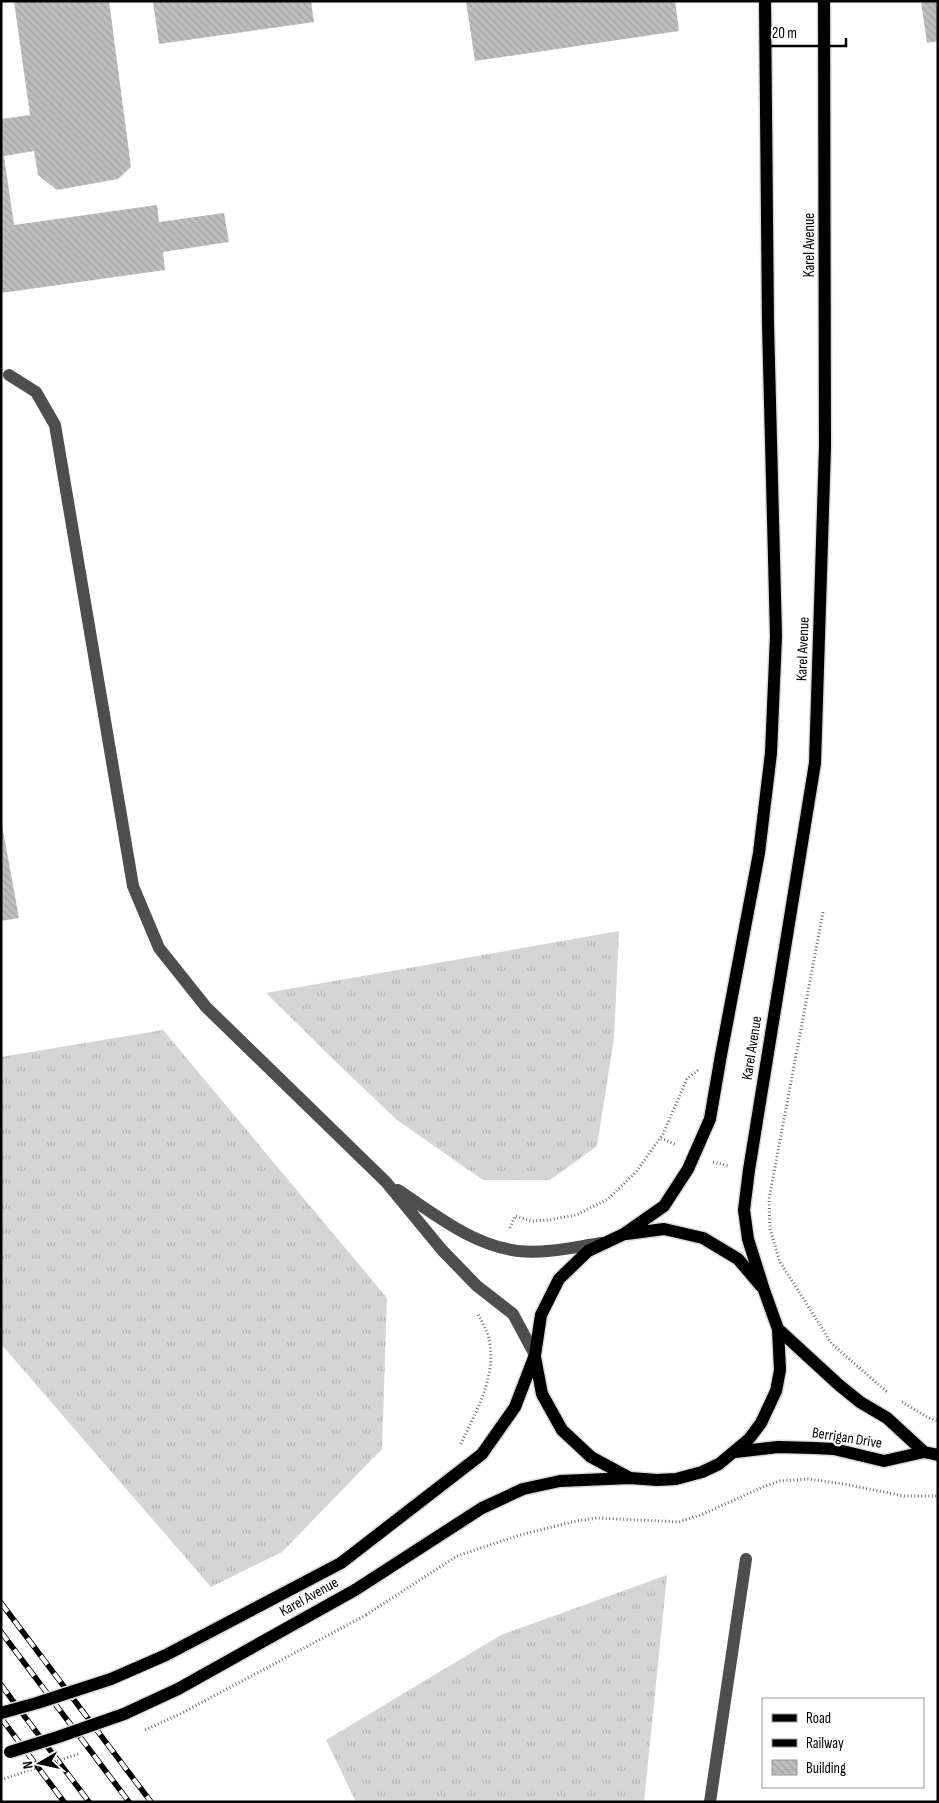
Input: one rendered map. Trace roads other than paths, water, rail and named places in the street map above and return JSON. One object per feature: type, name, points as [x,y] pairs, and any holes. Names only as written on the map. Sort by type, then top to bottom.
[{"type":"main road","name":"Karel Avenue","points":[[1,1713],[111,1679],[166,1655],[342,1563],[482,1454],[515,1407],[535,1355],[541,1315],[559,1279],[588,1251],[624,1234],[664,1206],[688,1169],[710,1119],[759,853],[771,752],[776,636],[768,324],[766,1]]},
{"type":"main road","name":"Karel Avenue","points":[[6,1753],[124,1714],[178,1689],[354,1590],[482,1508],[522,1489],[560,1481],[630,1478],[676,1479],[702,1472],[719,1464],[735,1452],[749,1439],[761,1423],[776,1390],[780,1370],[778,1329],[748,1239],[744,1210],[750,1161],[815,763],[825,447],[824,1]]},
{"type":"main road","name":"Karel Avenue","points":[[624,1234],[664,1229],[703,1238],[738,1259],[764,1290]]},
{"type":"main road","name":"Berrigan Drive","points":[[778,1329],[839,1385],[860,1402],[887,1418],[924,1452]]},
{"type":"main road","name":"Karel Avenue","points":[[535,1355],[542,1394],[562,1430],[592,1457],[630,1478]]},
{"type":"main road","name":"Berrigan Drive","points":[[735,1452],[778,1447],[814,1448],[834,1450],[884,1461],[924,1452],[938,1455]]},
{"type":"street","points":[[9,375],[36,392],[55,424],[133,886],[159,948],[206,1007],[386,1182],[442,1250],[477,1286],[513,1314],[535,1355]]},
{"type":"street","points":[[386,1182],[461,1232],[480,1242],[502,1248],[519,1251],[556,1250],[609,1241]]},
{"type":"street","points":[[710,1802],[746,1559]]},
{"type":"railway","points":[[1,1603],[151,1802]]},
{"type":"railway","points":[[1,1632],[129,1802]]},
{"type":"railway","points":[[1,1685],[89,1802]]},
{"type":"railway","points":[[1,1718],[64,1802]]}]
